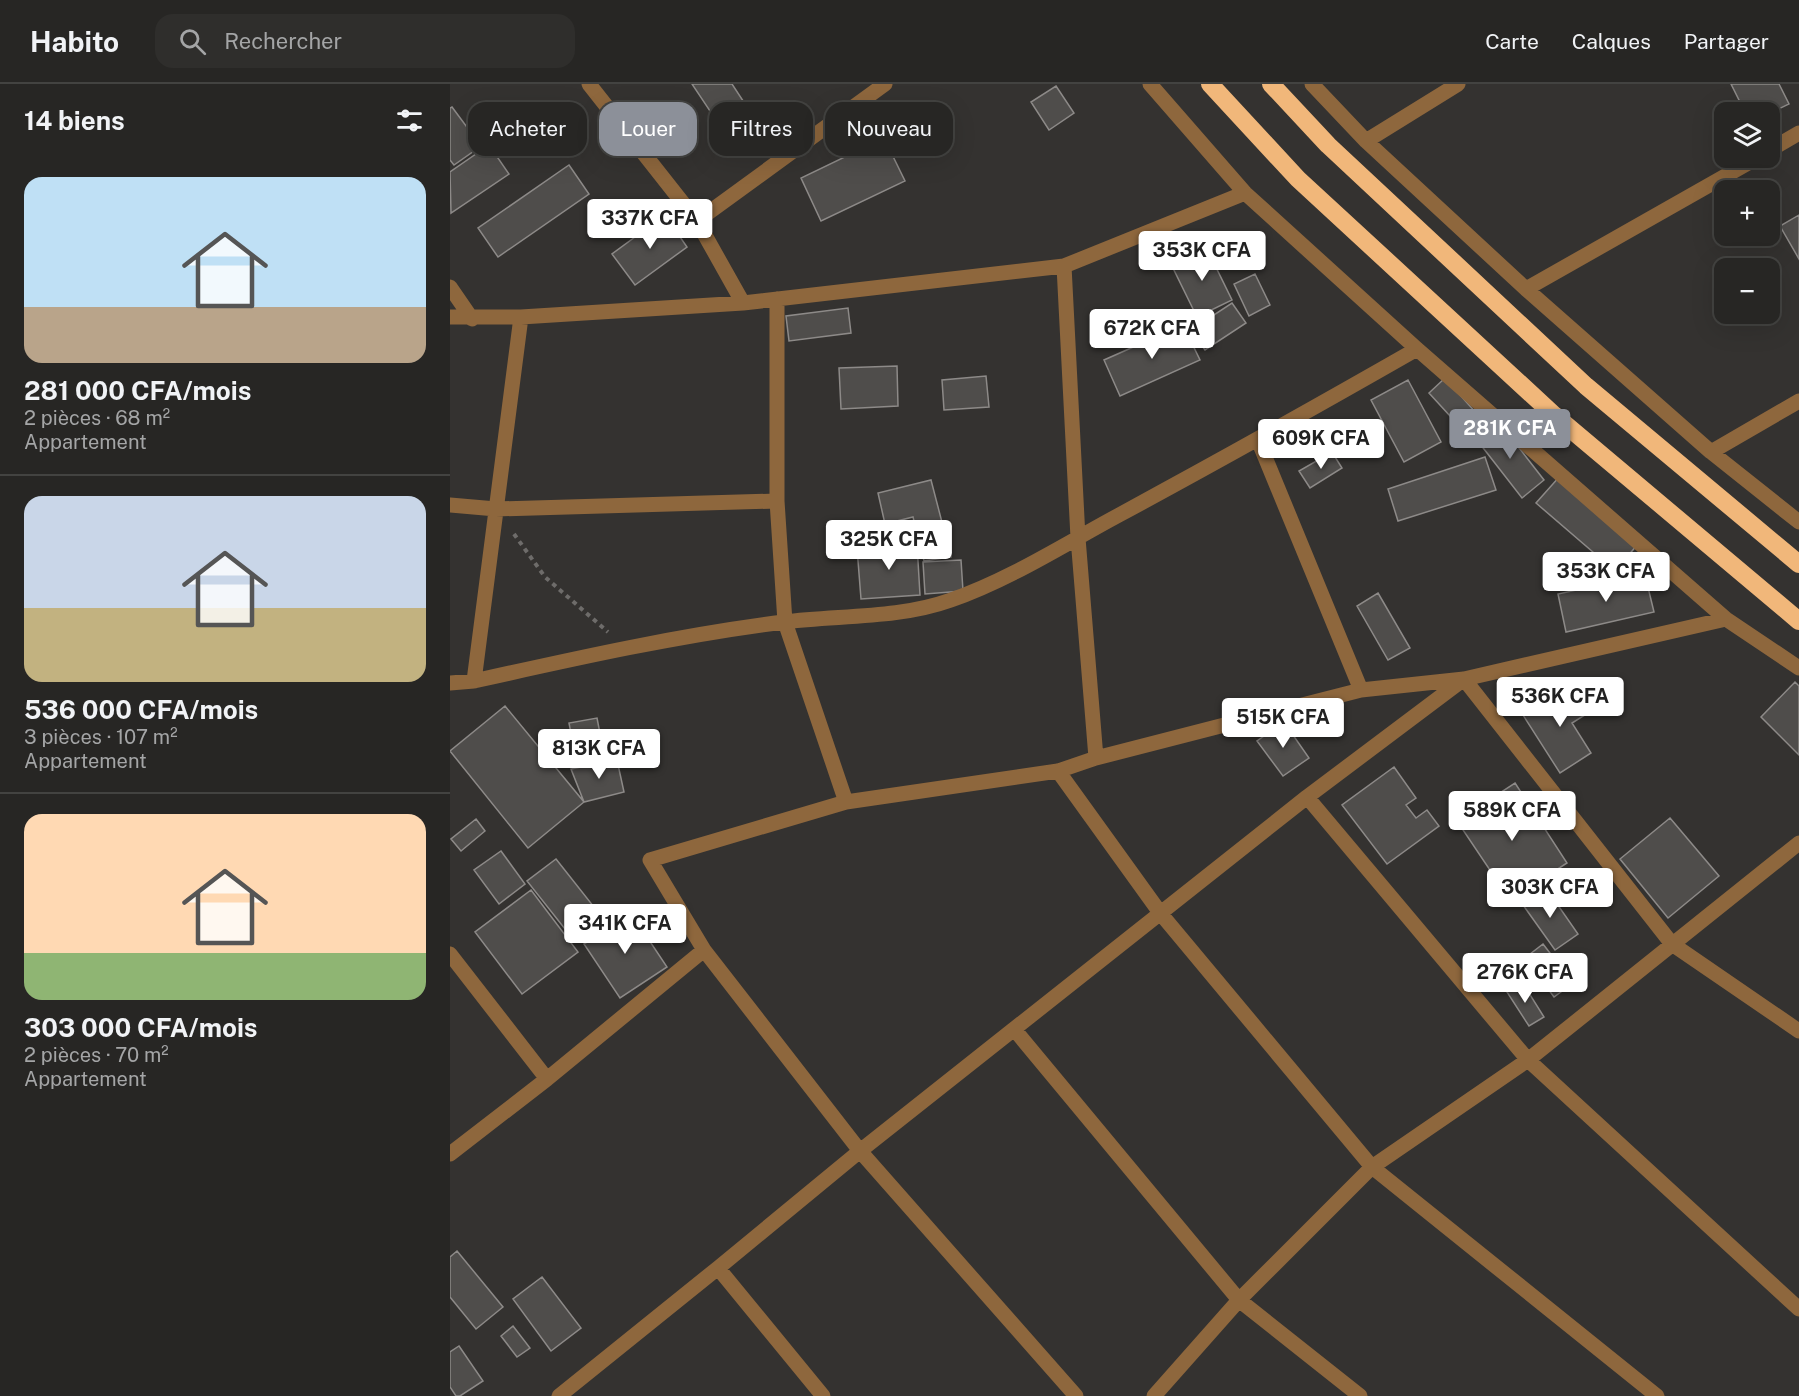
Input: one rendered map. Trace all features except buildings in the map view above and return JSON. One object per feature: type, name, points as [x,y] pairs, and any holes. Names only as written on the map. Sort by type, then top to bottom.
[{"type":"highway","points":[[1210,84],[1298,179],[1554,415],[1799,621]]},
{"type":"highway","points":[[1270,84],[1328,145],[1586,386],[1799,564]]},
{"type":"street","points":[[589,84],[697,221],[743,303]]},
{"type":"street","points":[[1150,84],[1245,193],[1417,349],[1726,619],[1799,668]]},
{"type":"street","points":[[1312,84],[1366,141],[1526,290],[1711,452],[1799,522]]},
{"type":"street","points":[[1366,141],[1458,84]]},
{"type":"street","points":[[697,221],[878,86]]},
{"type":"street","points":[[1780,144],[1799,133]]},
{"type":"street","points":[[1526,290],[1740,168]]},
{"type":"street","points":[[450,317],[472,319],[521,317],[743,303],[1064,266],[1245,193]]},
{"type":"street","points":[[1064,266],[1078,538],[1096,758]]},
{"type":"street","points":[[450,287],[472,319]]},
{"type":"street","points":[[777,299],[777,501],[784,622],[846,802]]},
{"type":"street","points":[[474,681],[521,317]]},
{"type":"street","points":[[450,683],[474,681],[624,647],[784,622],[905,611],[950,601],[989,584],[1078,538],[1258,440],[1417,349]]},
{"type":"street","points":[[1711,452],[1799,401]]},
{"type":"street","points":[[1258,440],[1361,690]]},
{"type":"street","points":[[450,504],[496,509],[777,501]]},
{"type":"street","points":[[1076,1396],[860,1151],[704,950],[650,860],[846,802],[1058,771],[1096,758],[1361,690],[1464,679],[1726,619]]},
{"type":"street","points":[[559,1396],[860,1151],[1307,797],[1464,679]]},
{"type":"street","points":[[1464,679],[1672,944],[1799,1031]]},
{"type":"street","points":[[1058,771],[1161,914],[1372,1167],[1657,1396]]},
{"type":"street","points":[[1307,797],[1528,1060],[1799,1309]]},
{"type":"street","points":[[1154,1396],[1239,1300],[1372,1167],[1528,1060],[1799,843]]},
{"type":"street","points":[[450,1154],[547,1079],[704,950]]},
{"type":"street","points":[[450,954],[547,1079]]},
{"type":"street","points":[[1014,1029],[1239,1300],[1360,1396]]},
{"type":"street","points":[[718,1268],[823,1396]]},
{"type":"path","points":[[496,509],[545,577],[624,647]]}]
